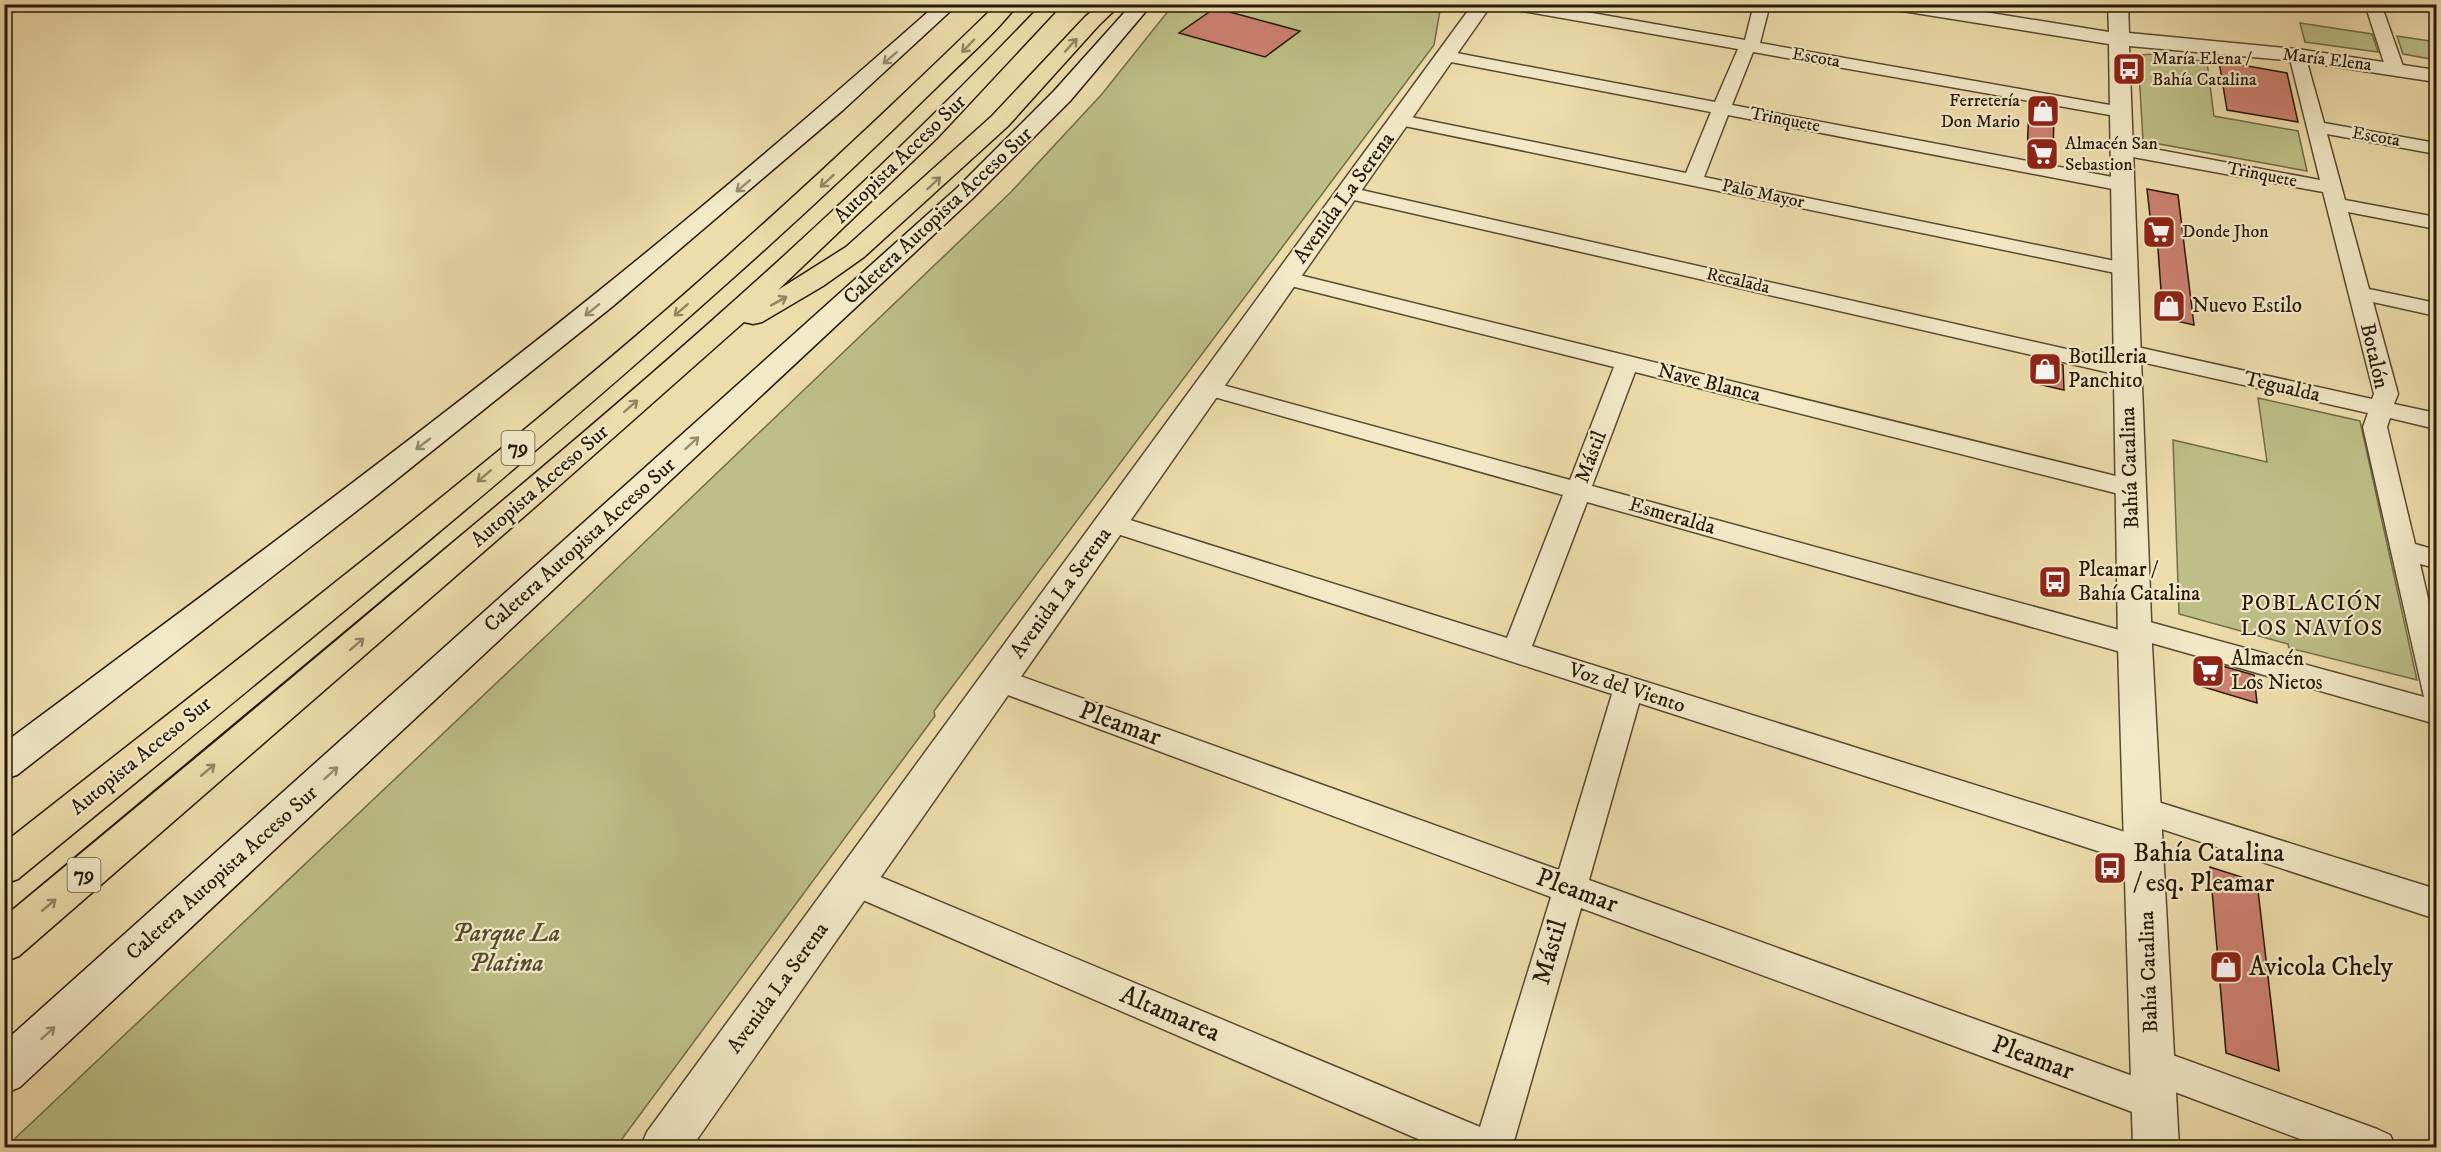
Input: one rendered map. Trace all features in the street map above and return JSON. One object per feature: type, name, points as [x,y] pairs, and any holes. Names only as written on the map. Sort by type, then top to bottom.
[{"type":"highway","name":"Autopista Acceso Sur","points":[[4,867],[438,514],[650,338],[857,153],[1009,4]]},
{"type":"highway","name":"Autopista Acceso Sur","points":[[4,943],[346,653],[677,366],[876,183],[1053,4]]},
{"type":"highway","points":[[677,366],[745,321],[832,269],[855,252],[978,142],[1032,88],[1092,21],[1112,4]]},
{"type":"street","points":[[4,764],[454,420],[591,311],[774,160],[949,4]]},
{"type":"street","name":"Caletera Autopista Acceso Sur","points":[[4,1072],[950,208],[1049,110],[1143,4]]},
{"type":"street","points":[[1452,48],[1459,4]]},
{"type":"street","name":"Avenida La Serena","points":[[672,1145],[854,881],[1484,4]]},
{"type":"street","name":"Escota","points":[[1511,4],[2121,112]]},
{"type":"street","points":[[1693,180],[1744,52],[1759,25],[1759,12],[1762,4]]},
{"type":"street","name":"María Elena","points":[[1896,4],[2119,39],[2297,55],[2436,76]]},
{"type":"street","name":"Bahía Catalina","points":[[2118,4],[2135,636],[2156,1148]]},
{"type":"street","points":[[2373,4],[2395,69]]},
{"type":"street","name":"Trinquete","points":[[1452,48],[1722,108],[2123,185]]},
{"type":"street","name":"Botalón","points":[[2297,55],[2386,394],[2374,427],[2436,692]]},
{"type":"street","name":"Palo Mayor","points":[[1401,120],[2125,269]]},
{"type":"street","name":"Escota","points":[[2316,127],[2436,148]]},
{"type":"street","name":"Trinquete","points":[[2122,149],[2334,196],[2436,223]]},
{"type":"street","name":"Recalada","points":[[1348,193],[2128,361]]},
{"type":"street","name":"Nave Blanca","points":[[1287,278],[2131,488]]},
{"type":"street","points":[[2359,293],[2436,309]]},
{"type":"street","name":"Tegualda","points":[[2128,361],[2436,421]]},
{"type":"street","name":"Mástil","points":[[1516,652],[1627,363]]},
{"type":"street","name":"Esmeralda","points":[[1208,388],[1578,490],[2135,636],[2436,712]]},
{"type":"street","name":"Voz del Viento","points":[[1111,523],[2144,852]]},
{"type":"street","points":[[2403,550],[2436,559]]},
{"type":"street","name":"Pleamar","points":[[999,680],[1569,888],[2154,1084],[2377,1148]]},
{"type":"street","name":"Mástil","points":[[1493,1148],[1629,688]]},
{"type":"street","points":[[2142,810],[2436,904]]},
{"type":"street","name":"Altamarea","points":[[854,881],[1485,1148]]},
{"type":"green space","name":"Parque La Platina","points":[[1173,5],[1441,5],[1434,45],[934,711],[935,716],[616,1147],[5,1148],[1011,192],[1102,94]]},
{"type":"green space","points":[[2300,23],[2372,34],[2378,52],[2305,42]]},
{"type":"green space","points":[[2397,36],[2436,42],[2436,60],[2403,54]]},
{"type":"green space","points":[[2155,54],[2207,62],[2214,116],[2298,131],[2307,171],[2143,141],[2138,55]]},
{"type":"green space","points":[[2258,398],[2360,421],[2417,680],[2289,648],[2288,644],[2179,614],[2173,440],[2267,462]]},
{"type":"building","points":[[1215,8],[1300,31],[1265,57],[1179,33]]},
{"type":"building","points":[[2219,61],[2287,73],[2298,122],[2227,110]]},
{"type":"building","points":[[2029,103],[2054,107],[2053,164],[2027,159]]},
{"type":"building","points":[[2147,189],[2178,195],[2194,325],[2163,318],[2157,235],[2152,234]]},
{"type":"building","points":[[2033,358],[2063,365],[2064,390],[2033,383]]},
{"type":"building","points":[[2198,659],[2254,675],[2257,703],[2200,686]]},
{"type":"building","points":[[2210,867],[2257,882],[2279,1071],[2226,1053]]},
{"type":"place","name":"María Elena / Bahía Catalina","points":[[2129,69]]},
{"type":"place","name":"Ferretería Don Mario","points":[[2043,111]]},
{"type":"place","name":"Almacén San Sebastion","points":[[2042,154]]},
{"type":"place","name":"Donde Jhon","points":[[2159,232]]},
{"type":"place","name":"Nuevo Estilo","points":[[2169,306]]},
{"type":"place","name":"Botilleria Panchito","points":[[2045,369]]},
{"type":"place","name":"Pleamar / Bahía Catalina","points":[[2055,582]]},
{"type":"place","name":"Almacén Los Nietos","points":[[2208,671]]},
{"type":"place","name":"Bahía Catalina / esq. Pleamar","points":[[2110,868]]},
{"type":"place","name":"Avicola Chely","points":[[2226,967]]},
{"type":"district","name":"POBLACIÓN LOS NAVÍOS","points":[[2312,616]]}]
